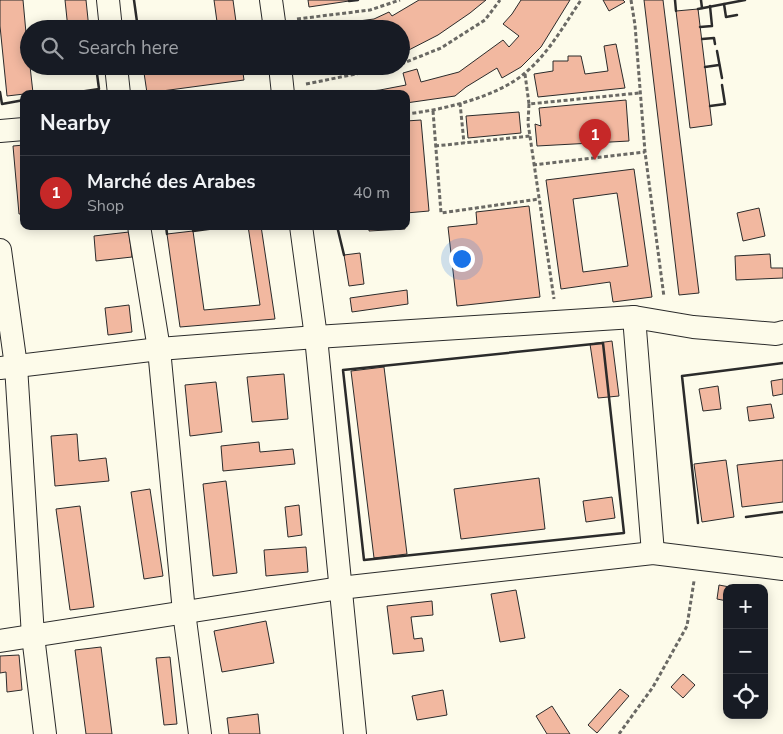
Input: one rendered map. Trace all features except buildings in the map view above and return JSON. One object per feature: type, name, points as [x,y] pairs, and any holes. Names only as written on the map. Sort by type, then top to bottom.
[{"type":"street","points":[[108,0],[110,20]]},
{"type":"street","points":[[117,75],[119,90]]},
{"type":"street","points":[[0,130],[20,129]]},
{"type":"street","points":[[140,230],[159,349],[184,612],[200,734]]},
{"type":"street","points":[[302,230],[316,337],[355,734]]},
{"type":"street","points":[[0,250],[8,367],[33,636],[45,734]]},
{"type":"street","points":[[634,317],[653,553]]},
{"type":"street","points":[[8,367],[159,349],[634,317],[693,327],[776,334],[783,332]]},
{"type":"street","points":[[0,641],[340,588],[653,553],[783,569]]},
{"type":"path","points":[[273,17],[370,10],[400,0]]},
{"type":"path","points":[[410,60],[441,48],[485,20],[500,0]]},
{"type":"path","points":[[410,114],[433,111],[496,91],[525,74],[548,50],[582,0]]},
{"type":"path","points":[[631,0],[635,25],[645,152],[668,323]]},
{"type":"path","points":[[525,74],[533,165],[557,322]]},
{"type":"path","points":[[281,82],[314,83],[353,75]]},
{"type":"path","points":[[529,104],[640,93]]},
{"type":"path","points":[[460,103],[464,143]]},
{"type":"path","points":[[433,111],[441,213],[539,199]]},
{"type":"path","points":[[435,146],[530,136]]},
{"type":"path","points":[[533,165],[645,152]]},
{"type":"path","points":[[619,734],[653,687],[687,626],[698,558]]},
{"type":"wall","points":[[134,0],[137,20]]},
{"type":"wall","points":[[349,1],[358,0]]},
{"type":"wall","points":[[675,0],[676,11]]},
{"type":"wall","points":[[701,0],[702,8]]},
{"type":"wall","points":[[698,9],[745,0]]},
{"type":"wall","points":[[724,4],[726,17],[737,15]]},
{"type":"wall","points":[[700,27],[712,26],[710,6]]},
{"type":"wall","points":[[702,39],[714,38],[715,44]]},
{"type":"wall","points":[[717,51],[722,78]]},
{"type":"wall","points":[[705,67],[719,65]]},
{"type":"wall","points":[[92,90],[99,89],[97,75]]},
{"type":"wall","points":[[710,106],[725,104],[722,85]]},
{"type":"wall","points":[[0,92],[2,104],[20,101]]},
{"type":"wall","points":[[166,230],[167,234]]},
{"type":"wall","points":[[193,231],[200,230]]},
{"type":"wall","points":[[338,230],[344,255]]},
{"type":"wall","points":[[603,343],[624,533],[364,560],[343,370],[603,343]]},
{"type":"wall","points":[[698,523],[682,376],[783,363]]},
{"type":"wall","points":[[746,517],[783,512]]},
{"type":"place","name":"Marché des Arabes","points":[[595,160]]}]
